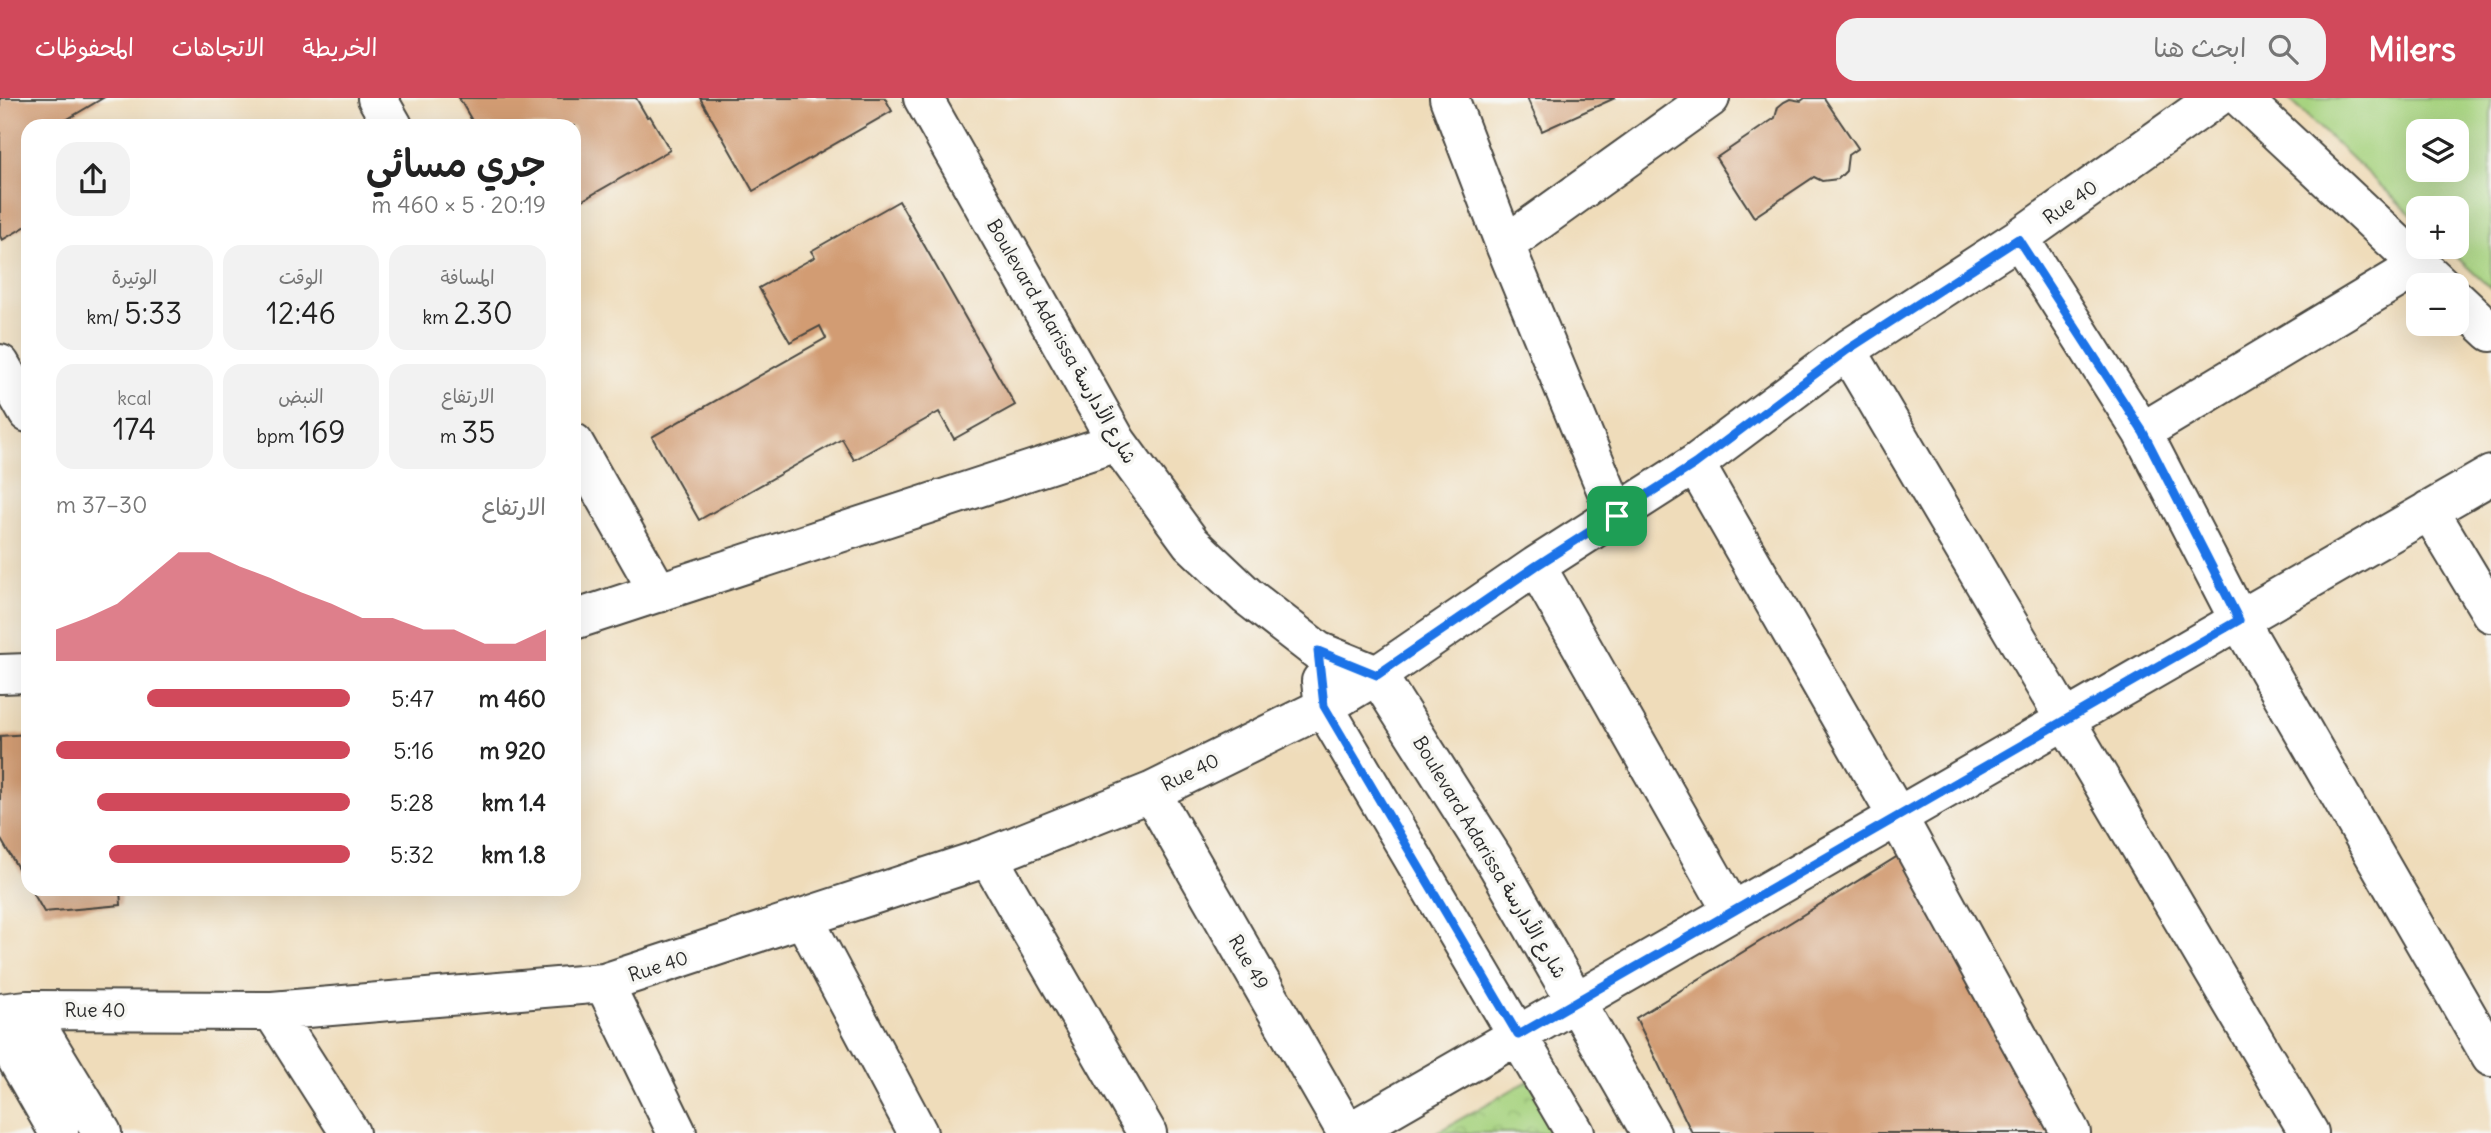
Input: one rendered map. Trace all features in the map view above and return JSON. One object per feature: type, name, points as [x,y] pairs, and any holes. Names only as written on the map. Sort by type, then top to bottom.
[{"type":"street","points":[[377,98],[389,119]]},
{"type":"street","name":"Boulevard Adarissa شارع الأدارسة","points":[[923,98],[1117,442],[1191,542],[1247,596],[1318,651],[1377,675],[1499,866],[1651,1133]]},
{"type":"street","points":[[1449,98],[1505,245],[1617,516]]},
{"type":"street","points":[[1505,245],[1710,98]]},
{"type":"street","name":"Rue 40","points":[[7,1013],[272,1010],[604,983],[988,857],[1151,792],[1324,706],[1377,675],[1536,566],[1695,464],[1847,350],[2018,239],[2216,98]]},
{"type":"street","points":[[2241,98],[2429,273]]},
{"type":"street","points":[[2018,239],[2143,432],[2239,620],[2491,1057]]},
{"type":"street","points":[[2143,432],[2406,289]]},
{"type":"street","points":[[2469,311],[2491,332]]},
{"type":"street","points":[[1847,350],[2309,1133]]},
{"type":"street","points":[[0,364],[21,401]]},
{"type":"street","points":[[581,618],[1117,442]]},
{"type":"street","points":[[581,455],[659,593]]},
{"type":"street","points":[[1695,464],[1897,816],[2071,1133]]},
{"type":"street","points":[[1347,1133],[2491,475]]},
{"type":"street","points":[[2429,510],[2491,613]]},
{"type":"street","points":[[1536,566],[1732,911]]},
{"type":"street","points":[[1318,651],[1324,706],[1576,1133]]},
{"type":"street","points":[[0,674],[21,673]]},
{"type":"street","name":"Rue 49","points":[[1151,792],[1347,1133]]},
{"type":"street","points":[[988,857],[1147,1133]]},
{"type":"street","points":[[804,919],[918,1133]]},
{"type":"street","points":[[604,983],[677,1133]]},
{"type":"street","points":[[272,1010],[350,1133]]},
{"type":"street","points":[[7,1013],[60,1133]]},
{"type":"street","points":[[7,1013],[102,1133]]},
{"type":"green space","points":[[2288,98],[2491,98],[2491,289],[2459,259],[2469,259],[2469,196],[2406,196],[2406,210]]},
{"type":"green space","points":[[1529,1080],[1558,1133],[1436,1133]]},
{"type":"building","points":[[0,98],[103,98],[68,119],[21,119],[21,229],[2,240]]},
{"type":"building","points":[[459,98],[636,98],[670,150],[581,201],[581,119],[471,119]]},
{"type":"building","points":[[700,98],[885,98],[892,111],[753,191]]},
{"type":"building","points":[[1527,98],[1615,98],[1542,131]]},
{"type":"building","points":[[1805,98],[1824,98],[1858,148],[1848,155],[1846,171],[1838,179],[1822,181],[1814,177],[1754,217],[1716,158],[1775,118],[1778,107],[1784,102],[1790,99],[1801,101]]},
{"type":"building","points":[[899,201],[1015,405],[954,439],[939,412],[854,460],[842,439],[699,520],[652,437],[826,338],[820,326],[790,342],[759,288],[815,257],[811,251]]},
{"type":"building","points":[[21,734],[21,873],[0,838],[0,736]]},
{"type":"building","points":[[1903,853],[2061,1133],[1692,1133],[1636,1018]]},
{"type":"building","points":[[35,896],[120,896],[121,905],[44,912]]},
{"type":"route","points":[[2018,239],[2143,432],[2239,620],[1518,1035],[1324,706],[1318,651],[1377,675],[1536,566],[1617,516],[1695,464],[1847,350],[2018,239]]}]
